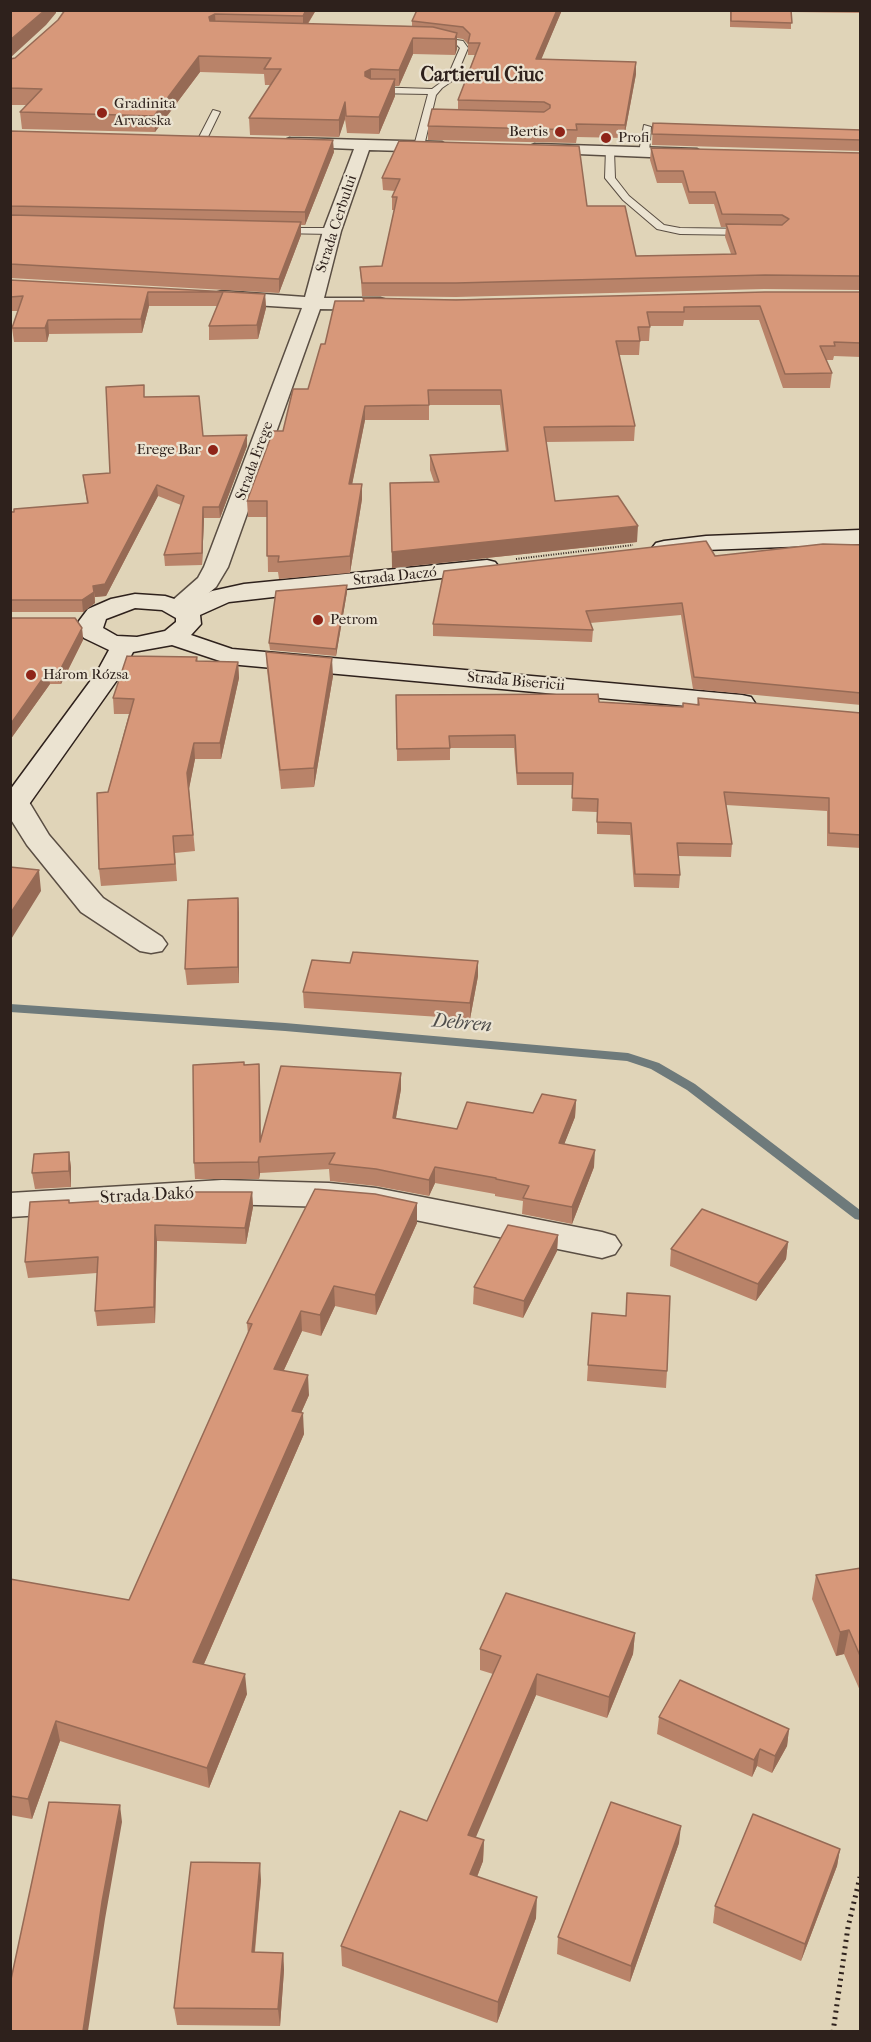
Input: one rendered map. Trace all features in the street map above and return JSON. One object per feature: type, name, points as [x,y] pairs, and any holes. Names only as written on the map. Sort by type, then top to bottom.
[{"type":"street","points":[[196,141],[224,141]]},
{"type":"street","points":[[279,143],[462,147]]},
{"type":"street","name":"Strada Cerbului","points":[[313,303],[332,231],[363,145]]},
{"type":"street","points":[[517,149],[711,154]]},
{"type":"street","points":[[208,297],[313,303],[397,304]]},
{"type":"street","name":"Strada Erege","points":[[181,610],[207,582],[216,567],[313,303]]},
{"type":"street","points":[[639,550],[706,543],[861,537]]},
{"type":"street","name":"Strada Daczó","points":[[181,610],[221,596],[244,591],[512,565]]},
{"type":"street","points":[[151,601],[181,610],[189,618],[184,630],[174,638],[150,644],[124,645],[100,639],[90,627],[81,621],[107,608],[128,602],[151,601]]},
{"type":"street","name":"Strada Bisericii","points":[[174,638],[230,656],[769,705]]},
{"type":"street","points":[[124,645],[110,674],[13,807],[92,905],[152,944]]},
{"type":"street","name":"Strada Dakó","points":[[10,1205],[222,1192],[329,1195],[375,1200],[602,1245]]},
{"type":"lane","points":[[418,146],[435,92],[451,79],[464,48],[460,43],[447,39],[423,38]]},
{"type":"lane","points":[[371,90],[435,92]]},
{"type":"lane","points":[[196,141],[216,112]]},
{"type":"lane","points":[[426,117],[438,117]]},
{"type":"lane","points":[[644,153],[647,127]]},
{"type":"lane","points":[[609,152],[610,178],[626,198],[661,226],[680,231],[758,232]]},
{"type":"lane","points":[[264,230],[332,231]]},
{"type":"path","points":[[832,2031],[848,1928],[861,1877]]},
{"type":"building","points":[[10,10],[45,10],[10,40]]},
{"type":"building","points":[[65,10],[306,10],[303,16],[215,14],[209,17],[210,21],[433,27],[457,33],[455,39],[413,38],[399,70],[371,69],[365,72],[365,76],[371,79],[395,79],[379,117],[346,116],[345,102],[339,120],[249,118],[281,69],[264,69],[271,58],[199,56],[154,116],[20,112],[42,89],[10,88],[10,59],[15,58],[58,20]]},
{"type":"building","points":[[417,10],[557,10],[536,59],[636,62],[625,125],[576,124],[577,130],[428,126],[432,109],[544,112],[550,108],[550,105],[544,102],[458,100],[480,43],[468,43],[470,34],[463,27],[412,21]]},
{"type":"building","points":[[731,10],[791,10],[792,23],[731,21]]},
{"type":"building","points":[[653,123],[861,130],[861,140],[652,134]]},
{"type":"building","points":[[10,131],[333,140],[305,212],[10,206]]},
{"type":"building","points":[[399,141],[579,146],[587,206],[625,206],[636,256],[736,254],[726,224],[782,225],[789,219],[782,215],[722,214],[715,192],[689,192],[683,171],[657,171],[651,148],[861,153],[861,276],[765,275],[456,283],[362,283],[360,267],[382,266],[397,197],[392,197],[400,179],[382,178]]},
{"type":"building","points":[[10,215],[301,222],[279,279],[10,264]]},
{"type":"building","points":[[10,280],[265,294],[257,325],[209,326],[223,292],[148,292],[141,319],[48,320],[45,328],[12,328],[23,296],[10,297]]},
{"type":"building","points":[[765,292],[861,292],[861,343],[834,342],[835,346],[820,346],[832,373],[785,374],[760,306],[684,307],[684,312],[647,312],[650,327],[638,327],[640,341],[616,341],[635,426],[544,427],[555,501],[618,496],[638,526],[392,552],[390,483],[439,482],[430,455],[508,451],[501,390],[428,390],[429,405],[365,406],[349,484],[362,484],[350,556],[278,562],[279,556],[267,556],[267,501],[247,501],[273,431],[283,431],[293,389],[308,389],[321,344],[325,344],[335,301],[364,301],[363,298],[456,300]]},
{"type":"building","points":[[144,385],[144,397],[199,396],[203,436],[247,435],[219,507],[203,507],[202,553],[164,555],[184,496],[157,485],[105,584],[93,586],[94,592],[82,600],[10,600],[10,512],[14,512],[14,509],[88,503],[83,475],[110,473],[106,387]]},
{"type":"building","points":[[706,541],[715,556],[823,544],[861,545],[861,693],[694,677],[682,603],[586,611],[593,630],[433,624],[444,571]]},
{"type":"building","points":[[347,585],[336,649],[269,643],[276,591]]},
{"type":"building","points":[[10,618],[75,618],[82,628],[59,672],[48,671],[10,725]]},
{"type":"building","points":[[266,652],[332,658],[314,768],[280,770]]},
{"type":"building","points":[[127,656],[197,657],[196,661],[238,662],[220,743],[194,743],[187,773],[193,835],[173,836],[175,864],[99,869],[97,793],[108,792],[134,699],[113,698]]},
{"type":"building","points":[[598,694],[599,702],[683,707],[683,703],[699,705],[698,698],[861,713],[861,835],[829,833],[829,798],[724,792],[732,844],[677,843],[680,875],[635,874],[631,823],[597,822],[598,799],[572,798],[573,773],[517,773],[515,735],[449,736],[450,748],[397,749],[396,695]]},
{"type":"building","points":[[10,867],[39,870],[10,914]]},
{"type":"building","points":[[238,898],[238,967],[185,969],[188,900]]},
{"type":"building","points":[[353,952],[478,961],[470,1003],[303,992],[312,960],[350,963]]},
{"type":"building","points":[[244,1062],[244,1065],[259,1064],[260,1142],[281,1066],[401,1073],[393,1118],[457,1129],[467,1102],[533,1113],[542,1094],[576,1100],[559,1143],[595,1150],[572,1207],[523,1198],[529,1186],[435,1167],[429,1180],[376,1169],[329,1164],[335,1153],[259,1157],[258,1162],[194,1163],[193,1065]]},
{"type":"building","points":[[69,1152],[69,1171],[32,1173],[34,1154]]},
{"type":"building","points":[[315,1189],[375,1194],[417,1203],[375,1295],[334,1286],[320,1315],[301,1311],[274,1369],[308,1375],[292,1411],[303,1413],[193,1662],[245,1674],[207,1768],[56,1721],[28,1799],[10,1796],[10,1579],[129,1600],[252,1324],[247,1323]]},
{"type":"building","points":[[194,1192],[252,1192],[245,1228],[155,1225],[154,1307],[95,1311],[98,1257],[25,1262],[30,1202],[69,1200],[69,1203],[194,1195]]},
{"type":"building","points":[[702,1209],[788,1242],[758,1284],[671,1249]]},
{"type":"building","points":[[508,1225],[558,1235],[524,1301],[474,1287]]},
{"type":"building","points":[[627,1293],[670,1296],[667,1371],[588,1365],[592,1313],[626,1316]]},
{"type":"building","points":[[861,1568],[861,1658],[849,1630],[840,1632],[816,1575]]},
{"type":"building","points":[[506,1593],[635,1633],[609,1697],[537,1674],[468,1835],[484,1840],[470,1874],[537,1897],[498,2002],[341,1946],[400,1811],[427,1821],[501,1656],[480,1649]]},
{"type":"building","points":[[680,1680],[789,1729],[775,1756],[760,1749],[754,1760],[659,1717]]},
{"type":"building","points":[[49,1802],[120,1805],[102,1902],[83,2031],[10,2031],[10,1984]]},
{"type":"building","points":[[611,1802],[681,1826],[631,1966],[558,1937]]},
{"type":"building","points":[[753,1814],[840,1849],[805,1944],[715,1906]]},
{"type":"building","points":[[191,1862],[260,1863],[252,1952],[283,1953],[278,2009],[174,2008]]},
{"type":"waterway","name":"Debren","points":[[10,1008],[285,1027],[628,1057],[655,1066],[691,1087],[860,1216]]},
{"type":"place","name":"Gradinita Arvacska","points":[[102,113]]},
{"type":"place","name":"Bertis","points":[[560,132]]},
{"type":"place","name":"Profi","points":[[606,138]]},
{"type":"place","name":"Erege Bar","points":[[213,450]]},
{"type":"place","name":"Petrom","points":[[318,620]]},
{"type":"place","name":"Három Rózsa","points":[[31,675]]},
{"type":"district","name":"Cartierul Ciuc","points":[[482,76]]}]
